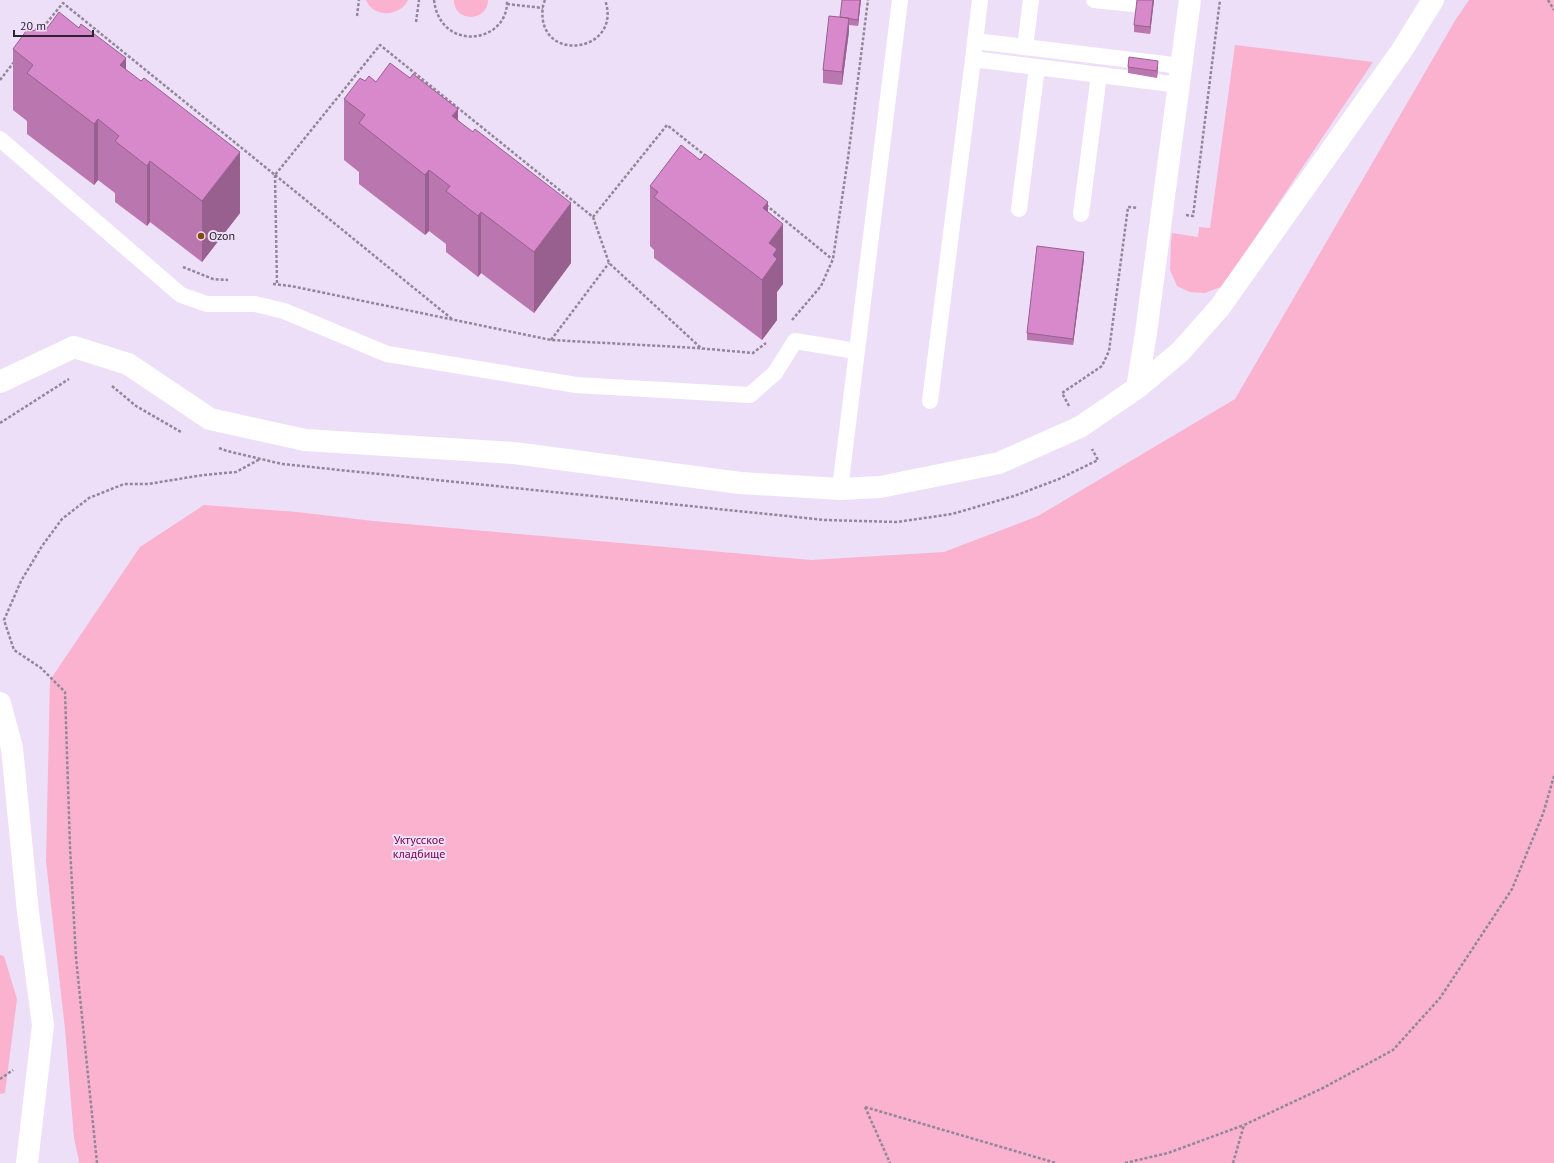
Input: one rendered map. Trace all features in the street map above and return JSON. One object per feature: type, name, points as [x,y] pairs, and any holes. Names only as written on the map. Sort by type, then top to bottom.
[{"type":"street","points":[[1136,388],[1146,332],[1190,0]]},
{"type":"street","points":[[0,382],[74,347],[128,364],[210,419],[305,440],[514,453],[740,483],[840,489],[880,487],[999,463],[1080,427],[1136,388],[1180,352],[1220,307],[1402,50],[1433,0]]},
{"type":"street","points":[[0,703],[12,748],[28,912],[42,1024],[26,1163]]},
{"type":"lane","points":[[840,489],[900,0]]},
{"type":"lane","points":[[930,401],[980,0]]},
{"type":"lane","points":[[1025,47],[1031,0]]},
{"type":"lane","points":[[1094,0],[1133,4],[1134,0]]},
{"type":"lane","points":[[975,41],[1025,47],[1180,76]]},
{"type":"lane","points":[[973,60],[1099,75],[1180,76]]},
{"type":"lane","points":[[1019,210],[1037,67]]},
{"type":"lane","points":[[1081,214],[1099,75]]},
{"type":"lane","points":[[0,139],[181,295],[207,304],[255,304],[284,311],[387,354],[576,385],[750,396],[775,373],[795,341],[856,351]]},
{"type":"path","points":[[357,16],[359,0]]},
{"type":"path","points":[[416,22],[419,0]]},
{"type":"path","points":[[434,0],[435,9],[439,20],[456,34],[467,37],[479,36],[489,32],[498,25],[504,15],[507,0]]},
{"type":"path","points":[[545,0],[542,14],[544,26],[550,35],[559,43],[570,46],[581,46],[592,42],[601,34],[606,24],[608,13],[605,0]]},
{"type":"path","points":[[788,325],[821,286],[833,259],[848,158],[868,0]]},
{"type":"path","points":[[1548,0],[1554,10]]},
{"type":"path","points":[[39,33],[63,3],[453,320]]},
{"type":"path","points":[[507,4],[543,8]]},
{"type":"path","points":[[277,284],[275,175],[380,46],[593,218],[609,263],[702,349]]},
{"type":"path","points":[[0,80],[19,56]]},
{"type":"path","points":[[593,218],[667,125],[710,160]]},
{"type":"path","points":[[765,204],[833,259]]},
{"type":"path","points":[[551,340],[609,263]]},
{"type":"path","points":[[177,264],[213,279],[235,281]]},
{"type":"path","points":[[270,284],[291,286],[551,340],[753,353],[770,341]]},
{"type":"path","points":[[1062,408],[1069,405]]},
{"type":"path","points":[[97,1163],[76,958],[70,847],[65,692],[41,668],[14,650],[4,620],[21,581],[42,546],[62,519],[89,498],[124,484],[148,484],[203,475],[236,472],[260,459]]},
{"type":"path","points":[[1125,1163],[1168,1153],[1244,1125],[1323,1088],[1393,1050],[1440,998],[1512,889],[1543,814],[1554,776]]},
{"type":"path","points":[[890,1163],[865,1107],[1056,1163]]},
{"type":"path","points":[[1233,1163],[1244,1125]]},
{"type":"green space","points":[[366,0],[408,0],[399,10],[387,13],[374,10],[369,6]]},
{"type":"green space","points":[[454,0],[488,0],[487,7],[483,13],[471,17],[459,13],[455,8]]},
{"type":"green space","name":"Уктусское кладбище","points":[[1469,0],[1554,0],[1554,1163],[78,1163],[79,1161],[74,1138],[65,1029],[46,861],[50,680],[140,547],[204,505],[297,512],[373,521],[811,560],[944,552],[1038,516],[1235,399],[1456,19]]},
{"type":"green space","points":[[1235,45],[1373,62],[1223,286],[1205,293],[1190,292],[1177,286],[1170,270],[1172,233],[1198,237],[1199,227],[1210,228]]},
{"type":"green space","points":[[0,955],[4,956],[17,999],[5,1093],[0,1094]]},
{"type":"building","points":[[842,0],[860,0],[858,20],[840,17]]},
{"type":"building","points":[[1137,0],[1153,0],[1150,27],[1134,25]]},
{"type":"building","points":[[59,12],[79,28],[81,24],[126,58],[120,65],[141,81],[144,78],[240,152],[202,201],[150,161],[147,166],[115,141],[119,136],[98,119],[94,124],[27,73],[33,65],[13,49],[29,27],[34,31],[38,26],[45,31]]},
{"type":"building","points":[[829,16],[849,18],[842,72],[823,70]]},
{"type":"building","points":[[1129,57],[1158,61],[1157,71],[1128,67]]},
{"type":"building","points":[[390,63],[410,78],[413,74],[458,109],[452,116],[473,132],[475,129],[571,203],[534,252],[481,212],[478,216],[446,191],[450,186],[429,170],[425,175],[359,123],[365,115],[344,99],[360,78],[365,81],[369,76],[376,82]]},
{"type":"building","points":[[681,145],[700,160],[705,154],[768,202],[763,208],[783,224],[769,243],[777,249],[773,255],[777,259],[762,280],[654,197],[658,192],[650,186]]},
{"type":"building","points":[[1037,246],[1084,252],[1073,339],[1027,333]]},
{"type":"place","name":"Ozon","points":[[201,236]]}]
